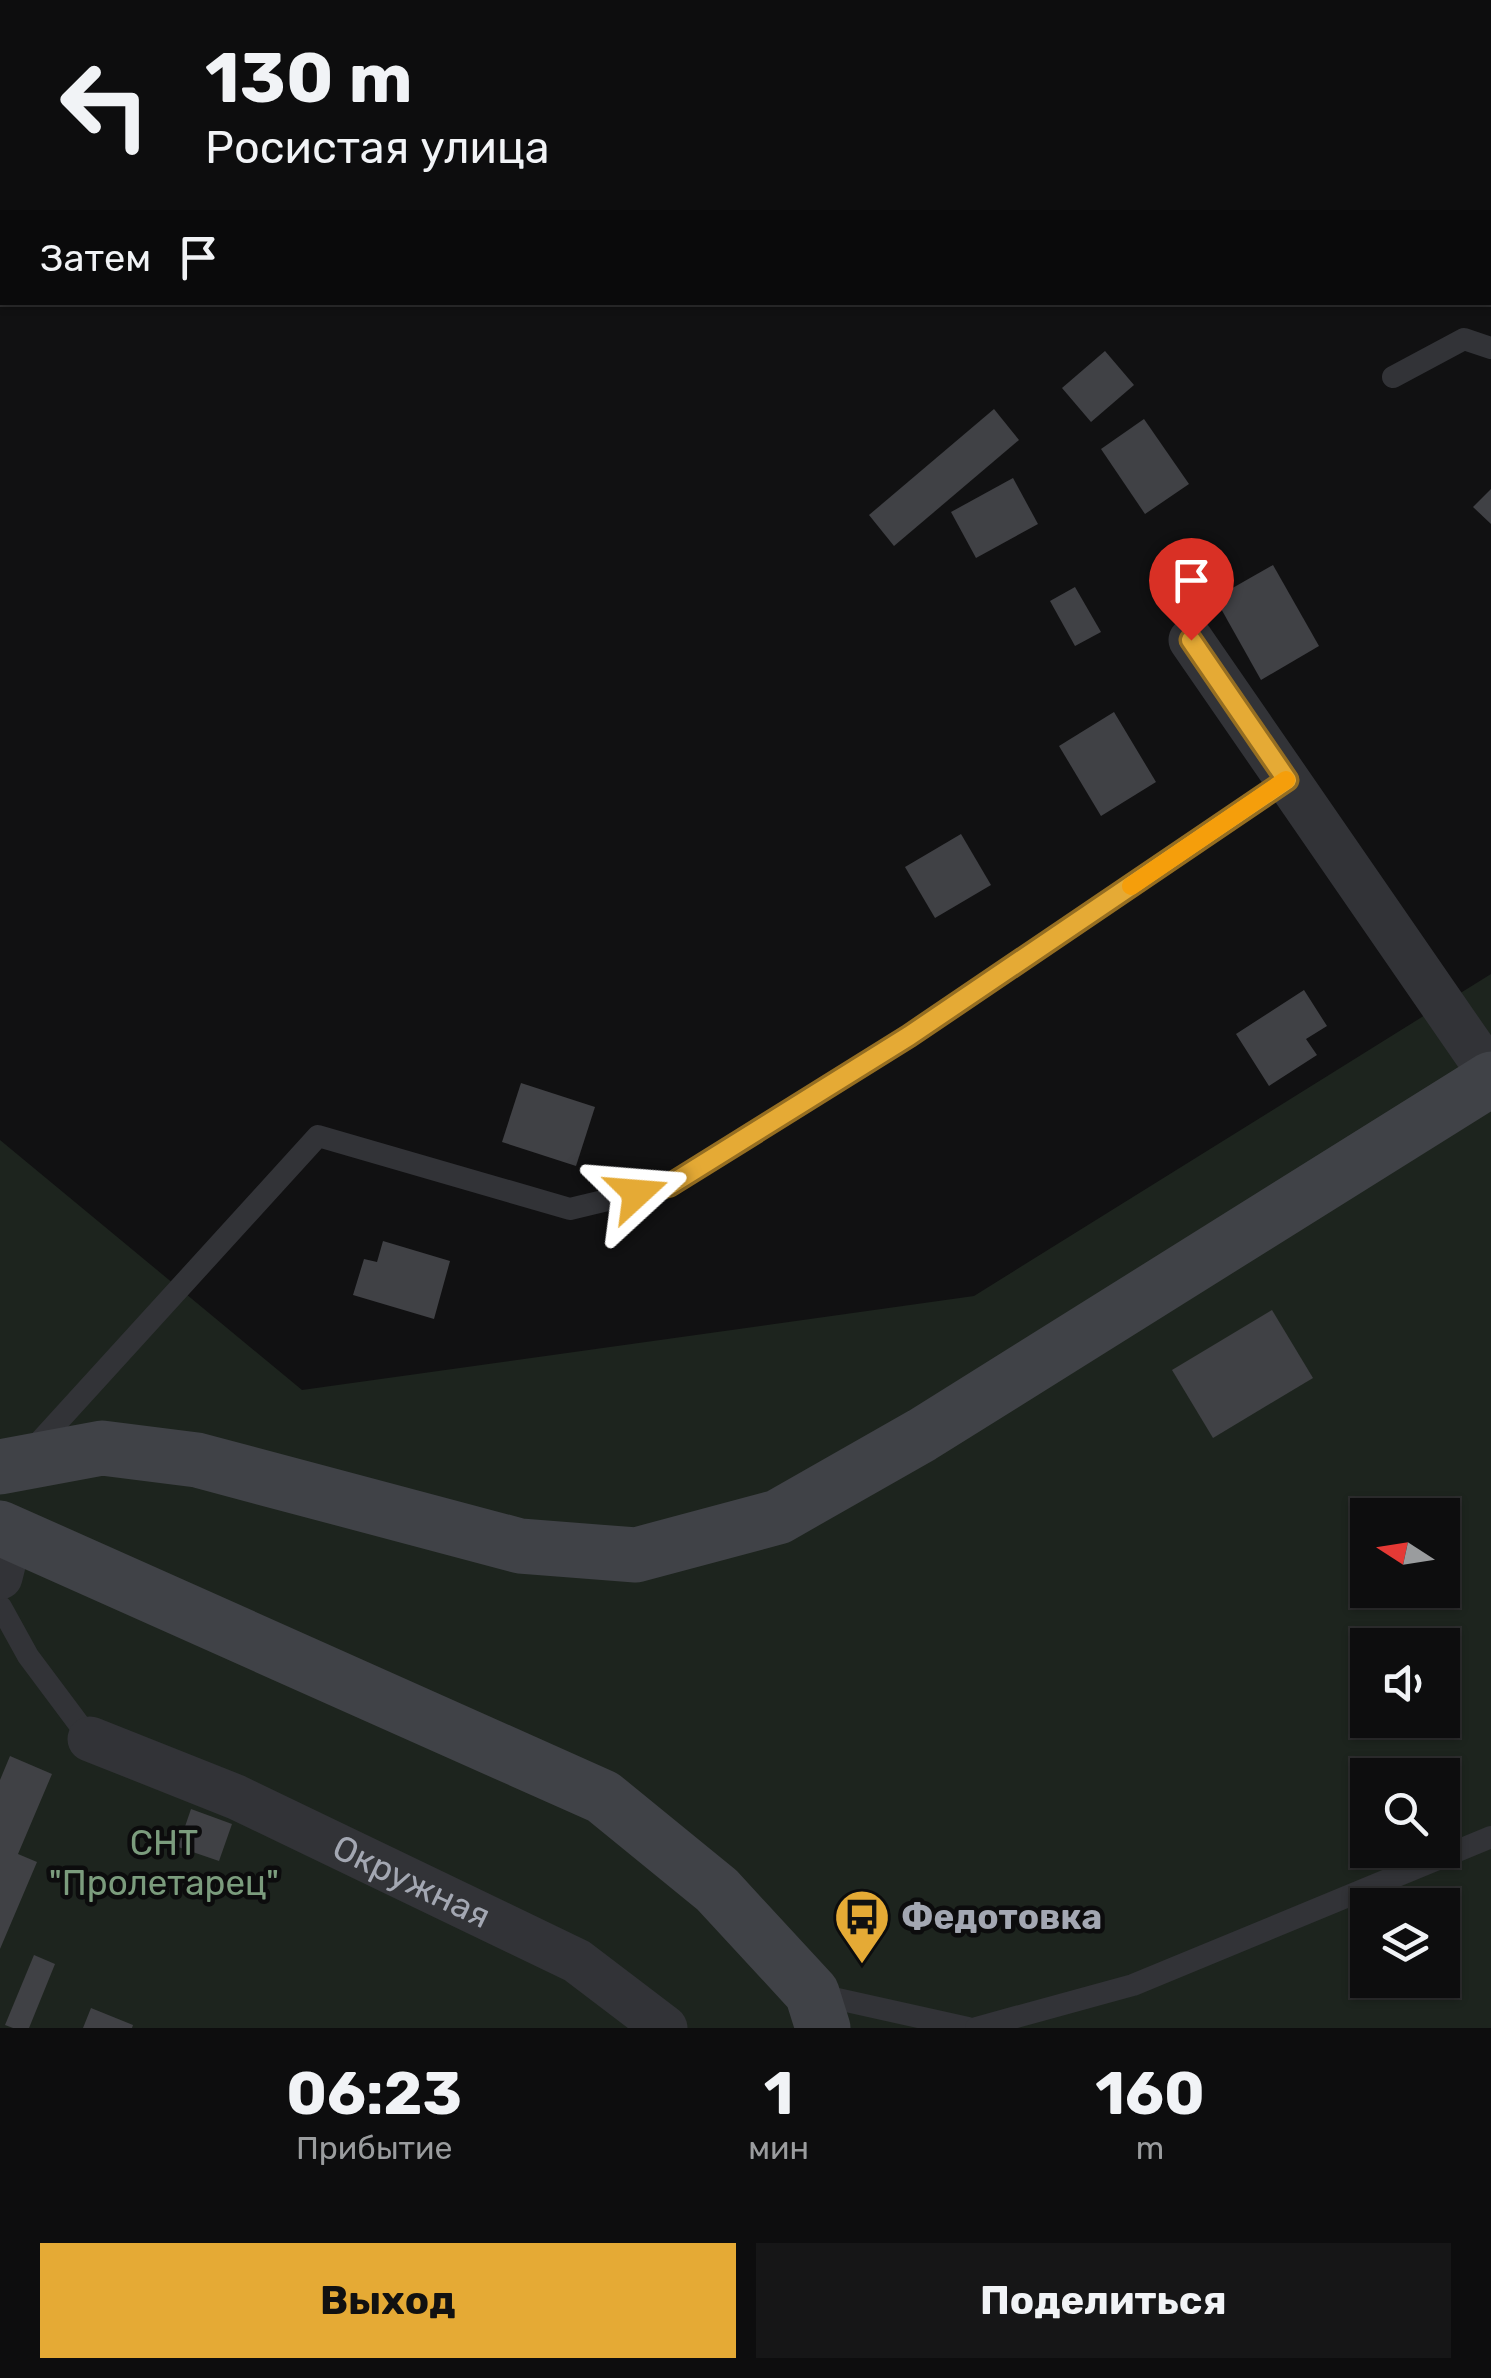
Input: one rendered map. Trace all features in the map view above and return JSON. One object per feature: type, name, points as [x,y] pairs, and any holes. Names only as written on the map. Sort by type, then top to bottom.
[{"type":"street","points":[[10,1465],[102,1448],[197,1460],[520,1546],[636,1554],[654,1550],[778,1517],[922,1435],[1491,1077],[1191,640]]},
{"type":"street","points":[[1,1607],[3,1554],[603,1797],[717,1890],[818,2010]]},
{"type":"street","name":"Окружная","points":[[90,1739],[236,1796],[577,1961],[665,2028]]},
{"type":"lane","points":[[1393,377],[1464,339],[1491,348]]},
{"type":"lane","points":[[10,1465],[318,1136],[570,1209],[670,1185],[909,1036],[1287,780]]},
{"type":"lane","points":[[1,1607],[28,1656],[90,1739]]},
{"type":"lane","points":[[818,2010],[972,2028],[1133,1985],[1491,1837]]},
{"type":"green space","name":"СНТ \"Пролетарец\"","points":[[1491,974],[1491,2028],[0,2028],[0,1140],[302,1390],[974,1296]]},
{"type":"building","points":[[1105,351],[1134,385],[1091,422],[1062,388]]},
{"type":"building","points":[[994,409],[1019,440],[894,546],[869,515]]},
{"type":"building","points":[[1144,419],[1189,484],[1145,514],[1101,449]]},
{"type":"building","points":[[1013,478],[1038,524],[976,558],[951,512]]},
{"type":"building","points":[[1491,489],[1491,524],[1473,507]]},
{"type":"building","points":[[1273,565],[1319,646],[1261,680],[1215,598]]},
{"type":"building","points":[[1075,587],[1101,632],[1075,646],[1050,601]]},
{"type":"building","points":[[1114,712],[1156,782],[1101,816],[1059,746]]},
{"type":"building","points":[[961,834],[991,885],[935,918],[905,867]]},
{"type":"building","points":[[1304,990],[1327,1026],[1306,1039],[1317,1055],[1269,1086],[1236,1034]]},
{"type":"building","points":[[521,1083],[595,1107],[576,1166],[502,1142]]},
{"type":"building","points":[[383,1241],[450,1261],[434,1319],[353,1295],[364,1259],[377,1262]]},
{"type":"building","points":[[1272,1310],[1313,1378],[1213,1438],[1172,1370]]},
{"type":"building","points":[[10,1756],[52,1774],[18,1854],[37,1862],[0,1949],[0,1780]]},
{"type":"building","points":[[191,1809],[232,1824],[219,1861],[178,1847]]},
{"type":"building","points":[[34,1955],[55,1964],[29,2028],[13,2028],[5,2025]]},
{"type":"building","points":[[91,2008],[133,2025],[132,2028],[83,2028]]},
{"type":"slow traffic","points":[[1131,886],[1286,780]]},
{"type":"place","name":"Федотовка","points":[[862,1966]]},
{"type":"route","points":[[637,1193],[670,1185],[909,1036],[1287,780],[1191,640]]}]
